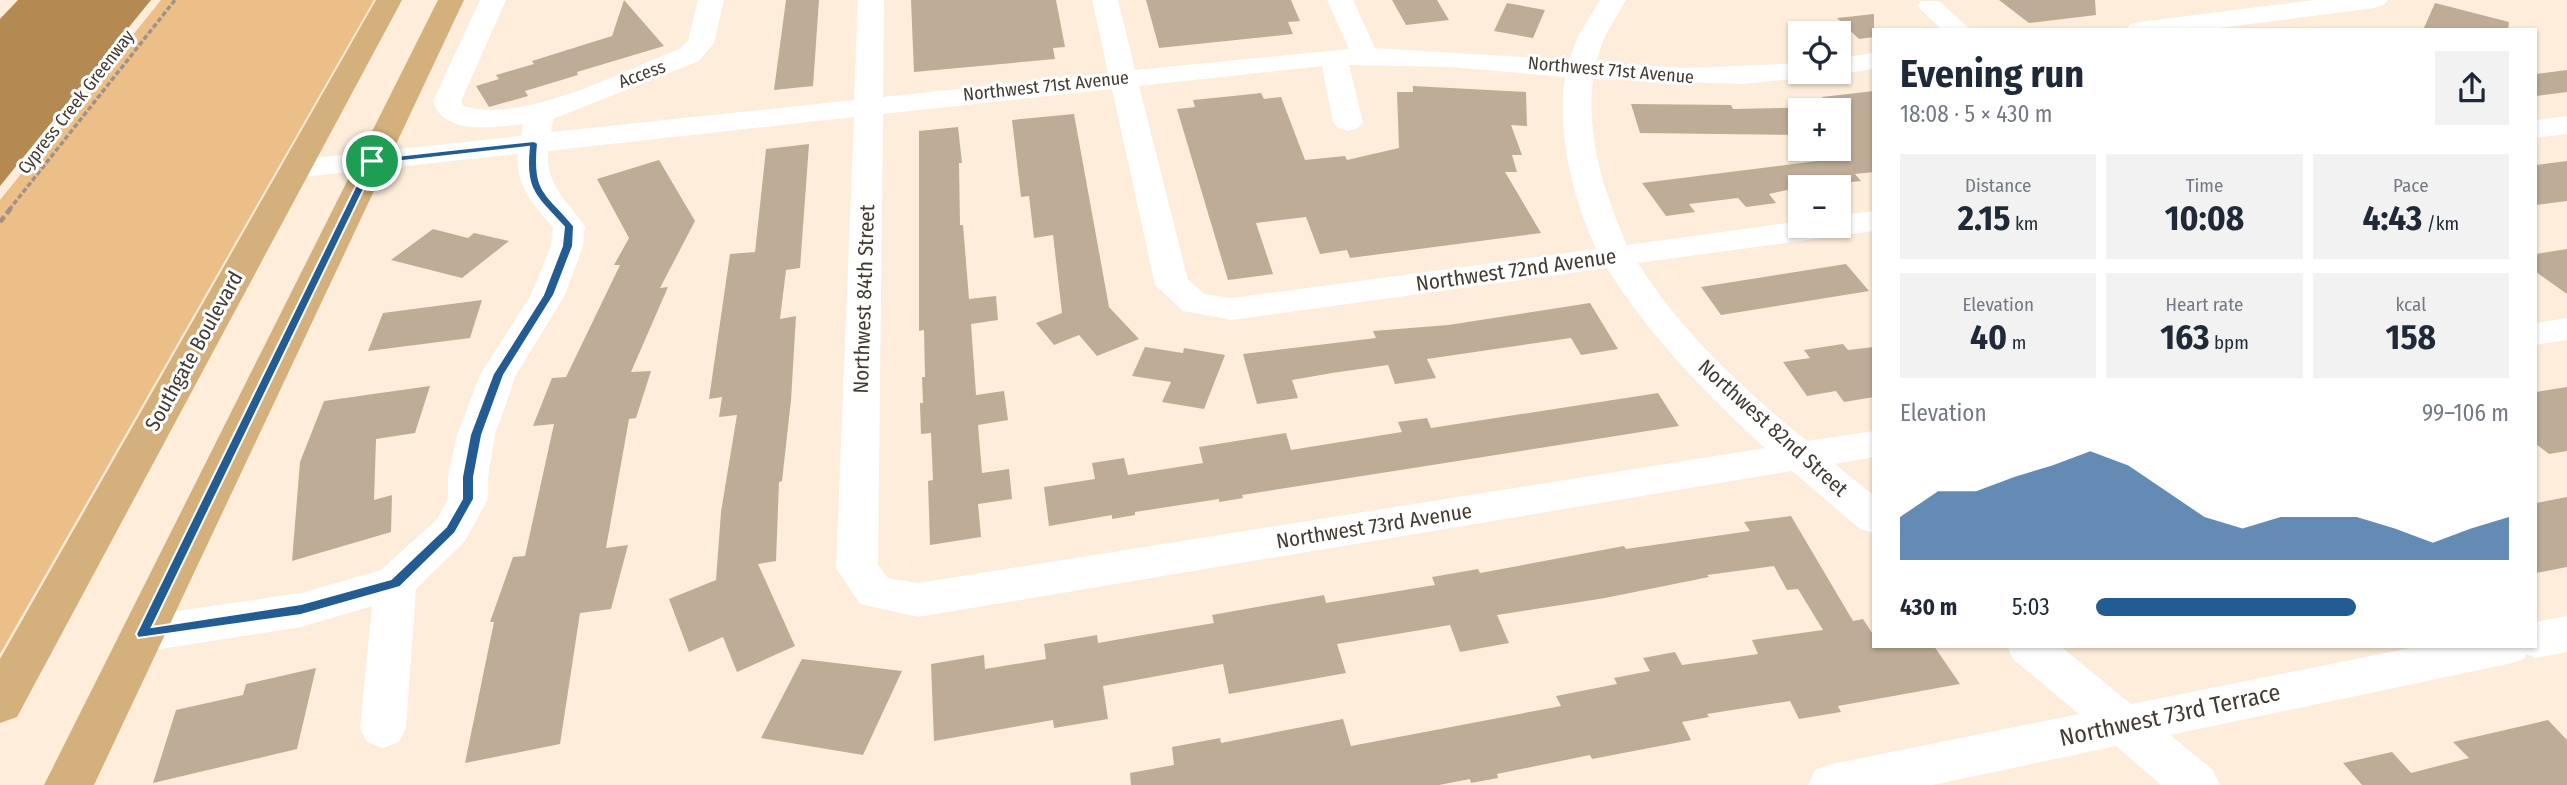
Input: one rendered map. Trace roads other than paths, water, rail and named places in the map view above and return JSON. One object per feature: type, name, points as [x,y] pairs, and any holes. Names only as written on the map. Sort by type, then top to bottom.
[{"type":"main road","name":"Southgate Boulevard","points":[[0,703],[389,0]]},
{"type":"main road","points":[[69,785],[451,0]]},
{"type":"street","name":"Access","points":[[493,0],[447,101],[450,111],[479,120],[536,129],[689,55],[701,43],[710,0]]},
{"type":"street","name":"Northwest 84th Street","points":[[871,0],[857,568],[875,592]]},
{"type":"street","points":[[1105,0],[1123,78]]},
{"type":"street","points":[[1340,0],[1365,55]]},
{"type":"street","name":"Northwest 82nd Street","points":[[1613,0],[1589,40],[1580,67],[1576,107],[1579,162],[1593,209],[1615,256],[1654,313],[1718,383],[1872,516]]},
{"type":"street","points":[[2173,0],[2205,22]]},
{"type":"street","points":[[2156,28],[2375,0]]},
{"type":"street","points":[[1930,6],[1956,28]]},
{"type":"street","name":"Northwest 71st Avenue","points":[[294,169],[372,161],[536,129],[869,106],[1334,57],[1431,56],[1712,78],[1788,72]]},
{"type":"street","points":[[1334,57],[1348,122]]},
{"type":"street","points":[[1851,64],[1872,61]]},
{"type":"street","name":"Northwest 72nd Avenue","points":[[1123,78],[1172,285],[1195,303],[1232,309],[1788,233]]},
{"type":"street","points":[[2537,129],[2567,125]]},
{"type":"street","points":[[142,634],[301,610],[395,583],[450,530],[468,499],[468,477],[476,435],[498,374],[548,295],[568,246],[569,226],[538,192],[530,174],[536,129]]},
{"type":"street","name":"Northwest 72nd Avenue","points":[[1851,224],[1872,221]]},
{"type":"street","points":[[2537,334],[2567,328]]},
{"type":"street","name":"Northwest 73rd Avenue","points":[[875,592],[918,600],[1872,444]]},
{"type":"street","points":[[383,728],[395,583]]},
{"type":"street","points":[[2537,640],[2567,634]]},
{"type":"street","points":[[2031,648],[2196,785]]},
{"type":"street","name":"Northwest 73rd Terrace","points":[[1832,785],[2498,648]]}]
